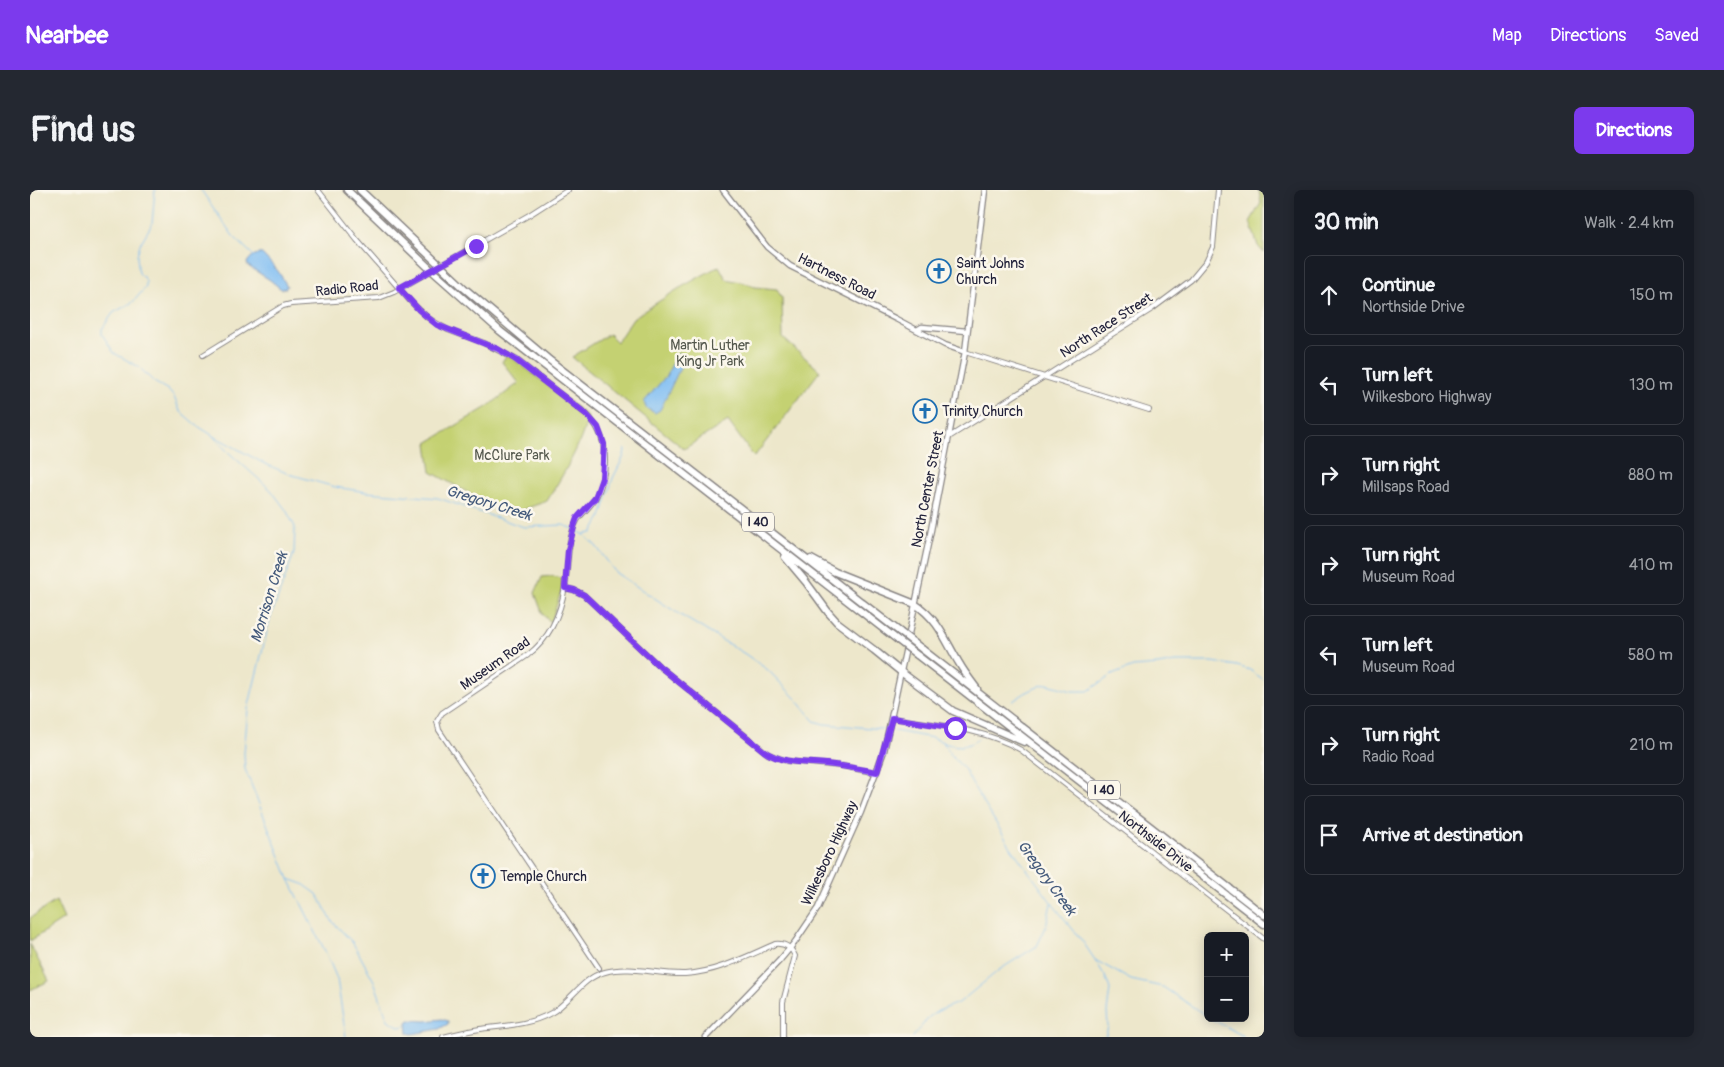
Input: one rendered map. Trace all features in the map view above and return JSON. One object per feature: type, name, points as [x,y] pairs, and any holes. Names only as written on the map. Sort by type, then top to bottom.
[{"type":"highway","name":"I 40","points":[[346,190],[436,275],[500,331],[1264,924]]},
{"type":"highway","name":"I 40","points":[[360,190],[464,288],[555,364],[1264,915]]},
{"type":"highway","points":[[747,523],[792,563],[837,622],[901,672],[953,711],[1018,739],[1058,764]]},
{"type":"highway","points":[[784,542],[835,572],[915,604],[926,612],[934,619],[968,678],[992,704]]},
{"type":"main road","name":"Hartness Road","points":[[722,190],[767,247],[790,266],[945,346],[965,352]]},
{"type":"main road","name":"North Center Street","points":[[901,672],[965,352],[985,190]]},
{"type":"main road","points":[[917,330],[922,327],[967,332]]},
{"type":"main road","name":"Wilkesboro Highway","points":[[706,1037],[790,948],[818,908],[877,772],[892,718],[901,672]]},
{"type":"street","name":"Museum Road","points":[[318,190],[357,240],[419,310],[437,325],[498,349],[516,360],[586,414],[598,427],[604,444],[602,478],[595,498],[577,518],[573,529],[568,550],[565,588],[551,629],[541,644],[518,662],[438,716],[437,726],[599,968]]},
{"type":"street","name":"Radio Road","points":[[203,355],[283,306],[376,298],[387,295],[529,215],[568,190]]},
{"type":"street","name":"North Race Street","points":[[949,437],[1046,378],[1152,309],[1192,280],[1206,262],[1214,241],[1218,190]]},
{"type":"street","points":[[965,352],[1149,410]]},
{"type":"street","points":[[565,588],[584,595],[659,666],[768,754],[787,761],[842,766],[877,772]]},
{"type":"street","name":"Northside Drive","points":[[892,718],[970,730],[1000,740],[1021,750],[1264,939]]},
{"type":"street","points":[[442,1037],[468,1031],[508,1026],[548,1015],[563,1005],[589,979],[602,972],[620,970],[683,974],[702,972],[730,964],[775,944],[785,944],[795,956],[783,1002],[783,1037]]},
{"type":"green space","points":[[1259,190],[1264,190],[1264,253],[1258,246],[1250,222],[1261,203]]},
{"type":"green space","name":"Martin Luther King Jr Park","points":[[719,266],[726,279],[755,287],[777,289],[782,298],[783,338],[820,371],[754,457],[728,421],[684,449],[572,357],[609,334],[617,342],[633,318],[678,289]]},
{"type":"green space","name":"McClure Park","points":[[507,354],[588,416],[576,450],[547,501],[508,515],[431,472],[427,443],[487,407],[519,383],[502,362]]},
{"type":"green space","points":[[542,577],[562,578],[562,589],[551,622],[543,615],[535,593]]},
{"type":"green space","points":[[56,901],[64,919],[30,941],[30,918]]},
{"type":"green space","points":[[30,944],[49,981],[30,990]]},
{"type":"water","points":[[262,254],[278,271],[287,286],[286,288],[281,289],[248,266],[247,263],[251,257]]},
{"type":"water","points":[[678,353],[685,356],[682,364],[660,410],[655,413],[646,408],[644,402],[666,376]]},
{"type":"water","points":[[442,1019],[448,1021],[448,1024],[439,1029],[412,1034],[408,1033],[407,1022],[409,1020],[426,1021]]},
{"type":"waterway","name":"Morrison Creek","points":[[155,190],[152,224],[140,244],[137,255],[139,273],[146,280],[146,287],[133,302],[113,313],[102,329],[102,334],[114,353],[139,367],[154,382],[168,390],[174,397],[180,411],[196,425],[212,435],[271,490],[286,510],[295,527],[294,553],[270,619],[248,709],[244,753],[245,769],[289,879],[337,979],[346,1037]]},
{"type":"waterway","points":[[201,190],[233,236],[254,256]]},
{"type":"waterway","name":"Gregory Creek","points":[[214,436],[263,463],[289,474],[335,487],[367,492],[438,498],[524,527],[563,525],[572,528],[583,534],[596,546],[616,573],[768,670],[799,702],[814,721],[824,724],[882,729]]},
{"type":"waterway","points":[[584,534],[592,533],[601,517],[613,478],[624,456],[625,449]]},
{"type":"waterway","points":[[1013,701],[1042,685],[1048,684],[1072,691],[1088,691],[1112,675],[1133,667],[1175,662],[1213,662],[1237,666],[1250,670],[1264,680]]},
{"type":"waterway","name":"Gregory Creek","points":[[894,731],[933,738],[943,742],[951,755],[965,770],[1012,849],[1095,960],[1131,980],[1163,987],[1204,1014]]},
{"type":"waterway","points":[[944,743],[962,746],[978,739]]},
{"type":"waterway","points":[[289,879],[303,884],[317,894],[332,921],[353,943],[374,981],[388,1020],[400,1027],[406,1026]]},
{"type":"waterway","points":[[913,1037],[929,1017],[960,1002],[999,970],[1037,946],[1046,927],[1051,903]]},
{"type":"waterway","points":[[1095,960],[1105,976],[1110,989],[1107,1012],[1108,1027],[1105,1037]]},
{"type":"waterway","name":"Gregory Creek","points":[[1217,1022],[1245,1037]]},
{"type":"place","name":"Saint Johns Church","points":[[939,271]]},
{"type":"place","name":"Trinity Church","points":[[925,411]]},
{"type":"place","name":"Temple Church","points":[[483,876]]},
{"type":"route","points":[[476,246],[399,288],[419,310],[437,325],[498,349],[532,370],[593,420],[598,427],[604,444],[604,471],[601,486],[588,508],[577,518],[568,550],[565,588],[584,595],[659,666],[764,751],[777,758],[787,761],[842,766],[877,772],[892,718],[955,728]]}]
